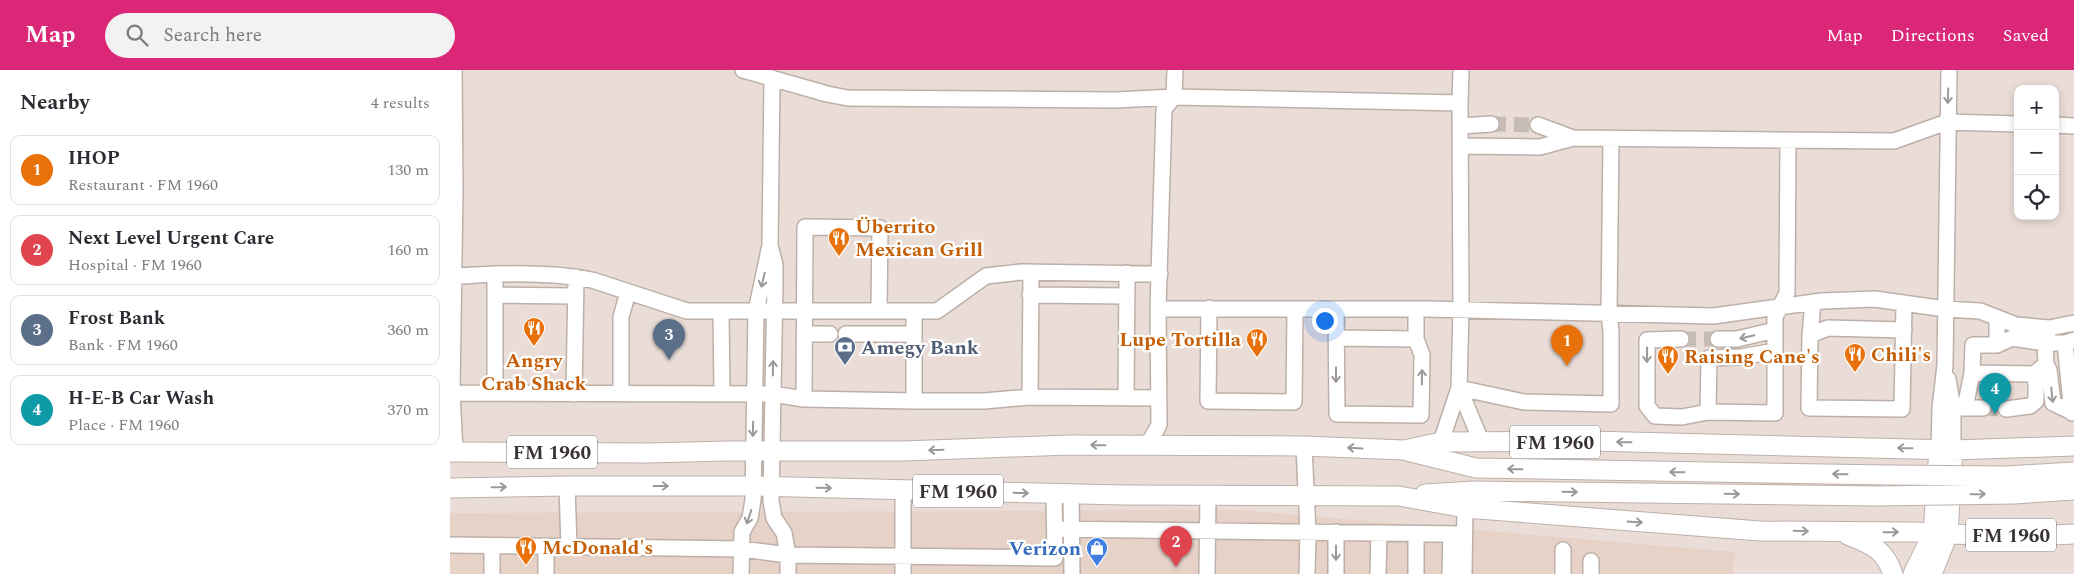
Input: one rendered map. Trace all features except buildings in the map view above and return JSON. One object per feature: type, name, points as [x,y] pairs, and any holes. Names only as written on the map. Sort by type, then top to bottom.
[{"type":"main road","name":"FM 1960","points":[[453,452],[904,451],[1070,445],[1304,446],[1404,450],[1441,442],[1589,441],[1946,450],[2074,446]]},
{"type":"main road","points":[[1404,450],[1476,468],[2006,476],[2074,472]]},
{"type":"main road","points":[[1932,574],[1940,534],[1946,450]]},
{"type":"main road","name":"FM 1960","points":[[450,488],[753,486],[1063,494],[1399,496],[1474,491],[1877,496],[2014,494],[2074,490]]},
{"type":"main road","name":"FM 1960","points":[[1399,496],[1465,508],[1760,531],[2032,536],[2074,534]]},
{"type":"main road","points":[[1842,533],[1878,548],[1890,564],[1893,574]]},
{"type":"main road","points":[[1913,574],[1940,534]]},
{"type":"lane","points":[[453,452],[451,393],[454,70]]},
{"type":"lane","points":[[742,70],[848,98],[1116,100],[1174,97],[1460,103]]},
{"type":"lane","points":[[1147,446],[1159,425],[1158,309],[1164,109],[1174,97],[1175,70]]},
{"type":"lane","points":[[1441,442],[1459,388],[1461,310],[1461,70]]},
{"type":"lane","points":[[1946,450],[1952,408],[1945,365],[1949,70]]},
{"type":"lane","points":[[741,574],[742,532],[750,518],[753,500],[752,451],[756,311],[770,245],[772,78]]},
{"type":"lane","points":[[1461,146],[1540,147],[1573,138],[1894,141],[1947,122],[2014,124]]},
{"type":"lane","points":[[1461,126],[1491,124]]},
{"type":"lane","points":[[1538,125],[1573,138]]},
{"type":"lane","points":[[2059,125],[2074,126]]},
{"type":"lane","points":[[1459,388],[1524,402],[1611,404],[1611,332],[1609,313],[1611,139]]},
{"type":"lane","points":[[1681,339],[1647,340],[1647,406],[1654,416],[1682,417],[1708,412],[1775,412],[1775,317],[1787,293],[1788,141]]},
{"type":"lane","points":[[804,399],[805,226],[880,228],[880,310]]},
{"type":"lane","points":[[770,245],[775,265],[772,487],[774,518],[784,533],[788,555],[788,574]]},
{"type":"lane","points":[[452,277],[495,275],[561,275],[576,277],[592,280],[686,311],[937,311],[986,276],[1031,272],[1160,274]]},
{"type":"lane","points":[[1030,397],[1031,272]]},
{"type":"lane","points":[[1126,398],[1127,274]]},
{"type":"lane","points":[[494,393],[495,275]]},
{"type":"lane","points":[[574,394],[576,277]]},
{"type":"lane","points":[[621,394],[621,316],[628,292]]},
{"type":"lane","points":[[495,295],[576,296]]},
{"type":"lane","points":[[1030,295],[1127,296]]},
{"type":"lane","points":[[1158,309],[1416,309],[1714,316],[1813,302],[1875,299],[1945,309],[1980,311],[2016,325],[2049,328],[2074,323]]},
{"type":"lane","points":[[1813,302],[1810,335],[1809,408],[1902,409],[1904,304]]},
{"type":"lane","points":[[1210,308],[1208,401],[1294,402],[1295,309]]},
{"type":"lane","points":[[1336,309],[1336,414],[1421,415],[1422,355],[1416,339],[1416,309]]},
{"type":"lane","points":[[722,311],[722,394]]},
{"type":"lane","points":[[914,311],[914,402]]},
{"type":"lane","points":[[1997,318],[1997,345]]},
{"type":"lane","points":[[1810,335],[1828,328],[1904,330]]},
{"type":"lane","points":[[1952,408],[1972,373],[1973,345],[1997,345],[2012,338],[2045,343],[2070,342],[2073,413],[2053,403],[2049,370],[2046,364],[2045,343],[2049,328]]},
{"type":"lane","points":[[1718,339],[1737,339],[1775,330]]},
{"type":"lane","points":[[805,334],[830,334]]},
{"type":"lane","points":[[846,334],[914,334]]},
{"type":"lane","points":[[1336,338],[1416,339]]},
{"type":"lane","points":[[1708,412],[1708,358],[1741,357],[1775,351]]},
{"type":"lane","points":[[1972,373],[2034,374],[2046,364]]},
{"type":"lane","points":[[2006,409],[2030,406],[2036,401],[2034,374]]},
{"type":"lane","points":[[1459,388],[1481,442]]},
{"type":"lane","points":[[451,393],[773,394],[804,399],[914,402],[984,401],[1030,397],[1159,398]]},
{"type":"lane","points":[[1952,408],[1983,408]]},
{"type":"lane","points":[[1159,425],[1173,446]]},
{"type":"lane","points":[[1304,446],[1308,532],[1307,574]]},
{"type":"lane","points":[[567,486],[569,547]]},
{"type":"lane","points":[[903,490],[903,574]]},
{"type":"lane","points":[[450,546],[742,549],[788,555],[1055,558],[1055,529],[1063,494]]},
{"type":"lane","points":[[1063,494],[1072,529],[1072,574]]},
{"type":"lane","points":[[1207,574],[1208,495]]},
{"type":"lane","points":[[1450,574],[1457,534],[1465,508]]},
{"type":"lane","points":[[1055,529],[1457,534]]},
{"type":"lane","points":[[1336,532],[1336,574]]},
{"type":"lane","points":[[1378,574],[1379,533]]},
{"type":"lane","points":[[1416,534],[1416,574]]},
{"type":"lane","points":[[1457,534],[1464,574]]},
{"type":"lane","points":[[492,546],[492,574]]},
{"type":"lane","points":[[546,547],[546,574]]},
{"type":"lane","points":[[1563,550],[1563,574]]},
{"type":"shaded area","points":[[1238,510],[1735,552],[1733,574],[450,574],[450,513]]},
{"type":"tunnel","points":[[1491,124],[1538,125]]},
{"type":"tunnel","points":[[1681,339],[1718,339]]},
{"type":"tunnel","points":[[1983,408],[2006,409]]},
{"type":"place","name":"Überrito Mexican Grill","points":[[839,257]]},
{"type":"place","name":"Angry Crab Shack","points":[[534,347]]},
{"type":"place","name":"Lupe Tortilla","points":[[1257,358]]},
{"type":"place","name":"Frost Bank","points":[[669,360]]},
{"type":"place","name":"Amegy Bank","points":[[845,366]]},
{"type":"place","name":"IHOP","points":[[1567,366]]},
{"type":"place","name":"Chili's","points":[[1855,373]]},
{"type":"place","name":"Raising Cane's","points":[[1668,375]]},
{"type":"place","name":"H-E-B Car Wash","points":[[1995,414]]},
{"type":"place","name":"McDonald's","points":[[526,566]]},
{"type":"place","name":"Verizon","points":[[1097,567]]},
{"type":"place","name":"Next Level Urgent Care","points":[[1176,567]]}]
